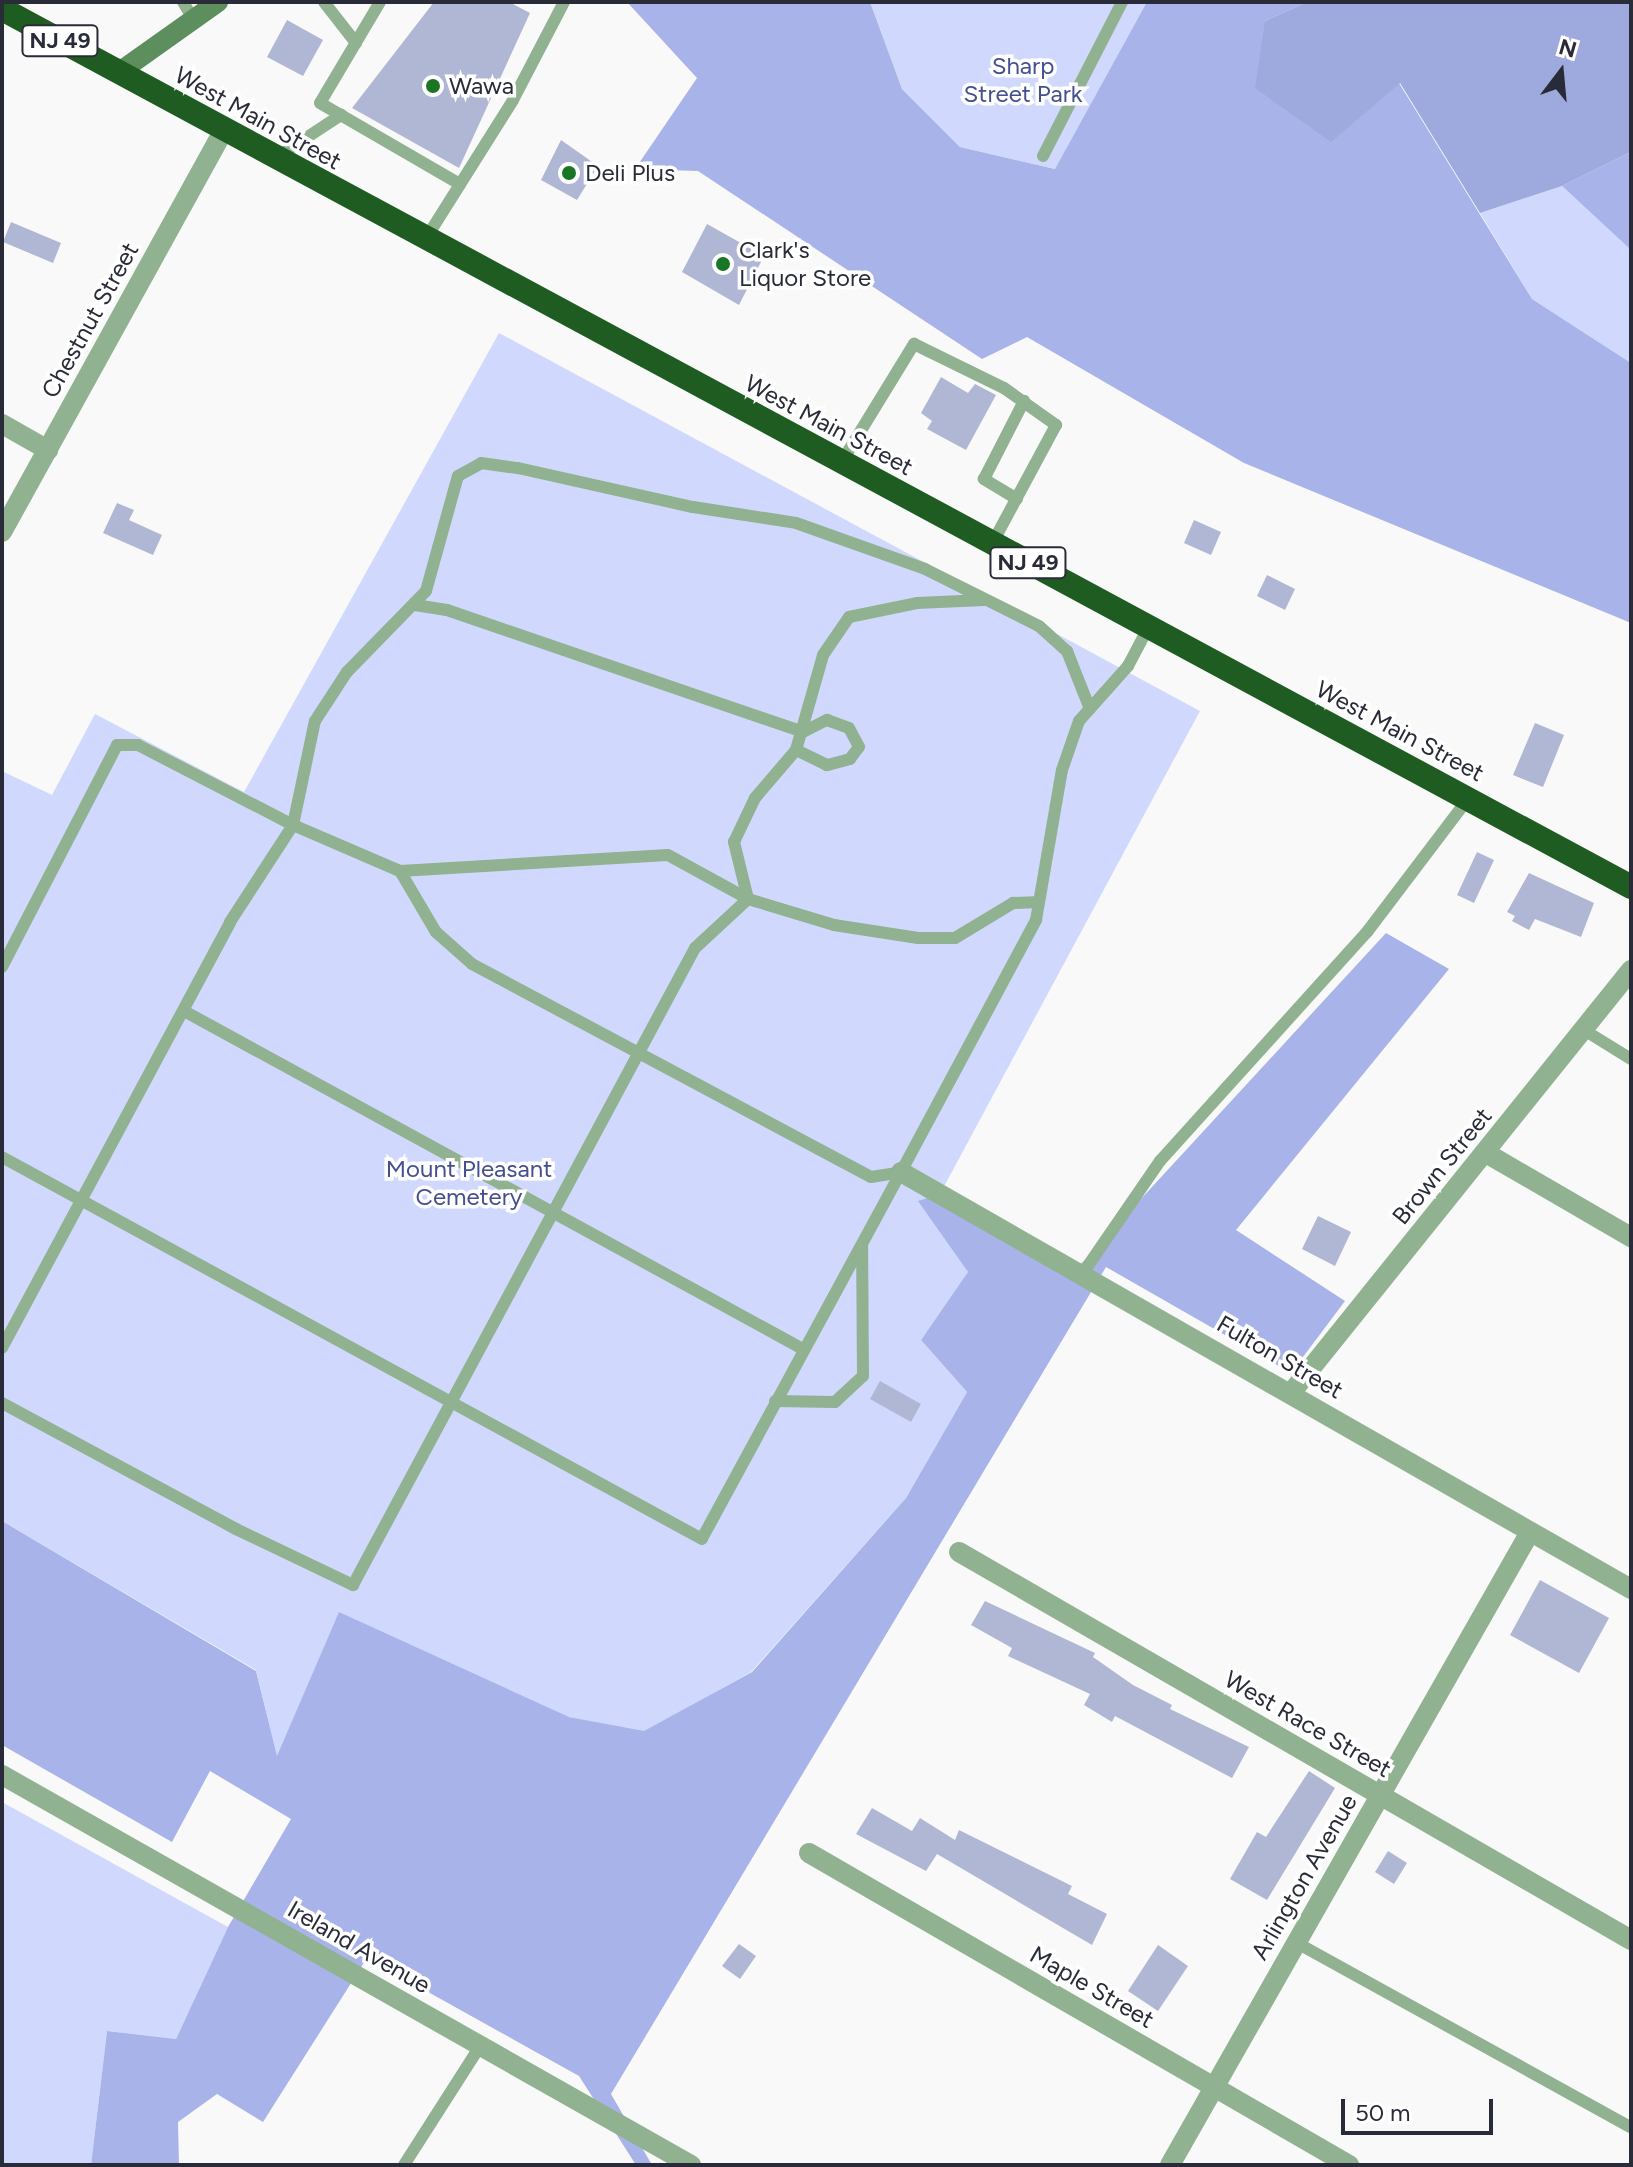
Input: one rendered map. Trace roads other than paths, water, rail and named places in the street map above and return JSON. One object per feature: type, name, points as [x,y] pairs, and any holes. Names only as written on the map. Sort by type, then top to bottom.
[{"type":"highway","name":"West Main Street","points":[[2,9],[223,132],[1631,887]]},
{"type":"street","points":[[118,73],[188,10],[218,2]]},
{"type":"street","name":"Chestnut Street","points":[[2,532],[223,132]]},
{"type":"street","points":[[2,424],[48,450]]},
{"type":"street","name":"Brown Street","points":[[1291,1393],[1631,970]]},
{"type":"street","points":[[1486,1153],[1631,1237]]},
{"type":"street","name":"Fulton Street","points":[[901,1172],[1083,1273],[1631,1589]]},
{"type":"street","name":"Arlington Avenue","points":[[1170,2165],[1530,1532]]},
{"type":"street","name":"West Race Street","points":[[959,1552],[1631,1940]]},
{"type":"street","name":"Ireland Avenue","points":[[2,1775],[691,2165]]},
{"type":"street","name":"Maple Street","points":[[809,1853],[1349,2165]]},
{"type":"lane","points":[[324,2],[356,43]]},
{"type":"lane","points":[[380,2],[320,103],[460,184]]},
{"type":"lane","points":[[425,240],[564,2]]},
{"type":"lane","points":[[1043,156],[1122,2]]},
{"type":"lane","points":[[274,159],[341,115]]},
{"type":"lane","points":[[841,463],[914,344],[1024,401],[1053,420],[1054,429],[992,544]]},
{"type":"lane","points":[[1017,499],[984,479],[1024,401]]},
{"type":"lane","points":[[2,1348],[230,922],[293,825],[315,721],[347,672],[426,591],[458,476],[481,463],[796,523],[925,569],[1039,626],[1067,651],[1090,709]]},
{"type":"lane","points":[[748,899],[734,842],[755,798],[796,750],[823,655],[849,617],[917,603],[988,599]]},
{"type":"lane","points":[[415,605],[447,610],[803,732],[827,720],[849,728],[859,747],[850,759],[827,765],[796,750]]},
{"type":"lane","points":[[2,1157],[702,1539],[1036,920],[1062,770],[1079,721],[1128,666],[1148,628]]},
{"type":"lane","points":[[2,967],[117,745],[138,745],[293,825],[400,871],[668,855],[748,899],[834,925],[918,938],[955,938],[1013,903],[1039,902]]},
{"type":"lane","points":[[1083,1273],[1160,1161],[1367,932],[1468,799]]},
{"type":"lane","points":[[400,871],[436,932],[472,964],[871,1177],[901,1172]]},
{"type":"lane","points":[[2,1403],[236,1529],[353,1585],[450,1400],[641,1055],[695,948],[748,899]]},
{"type":"lane","points":[[184,1011],[803,1349]]},
{"type":"lane","points":[[1584,1030],[1631,1059]]},
{"type":"lane","points":[[775,1401],[835,1402],[863,1376],[862,1244]]},
{"type":"lane","points":[[1297,1943],[1631,2127]]},
{"type":"lane","points":[[404,2165],[480,2046]]},
{"type":"place","name":"Wawa","points":[[433,86]]},
{"type":"place","name":"Deli Plus","points":[[569,173]]},
{"type":"place","name":"Clark's Liquor Store","points":[[723,264]]},
{"type":"park label","name":"Sharp Street Park","points":[[1023,80]]},
{"type":"park label","name":"Mount Pleasant Cemetery","points":[[469,1183]]}]
